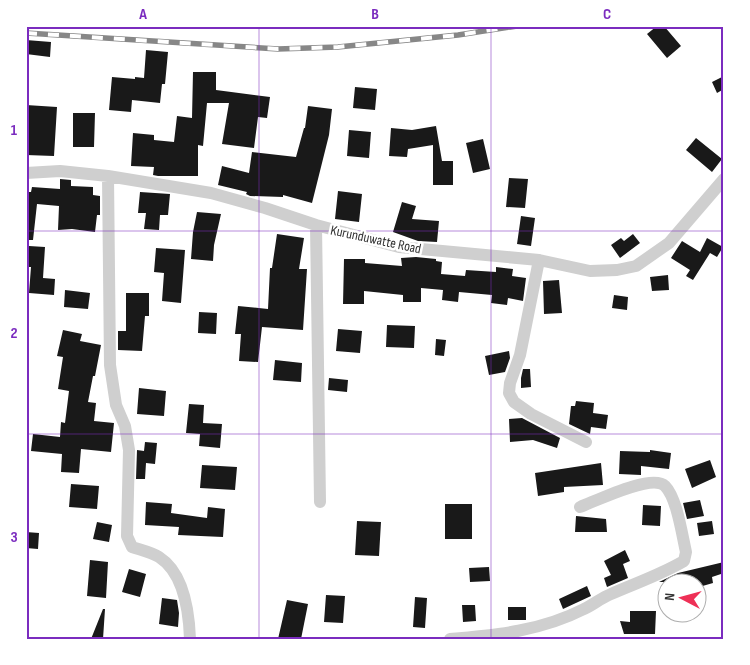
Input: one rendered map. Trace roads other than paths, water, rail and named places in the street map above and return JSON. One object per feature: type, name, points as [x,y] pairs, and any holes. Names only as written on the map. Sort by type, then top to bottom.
[{"type":"street","name":"Kurunduwatte Road","points":[[26,173],[60,171],[108,176],[211,192],[316,225],[399,246],[539,260],[590,271],[617,270],[636,266],[669,243],[724,179]]},
{"type":"street","points":[[108,176],[110,365],[116,406],[125,426],[129,450],[127,536],[132,547],[158,556],[172,569],[183,591],[190,639]]},
{"type":"street","points":[[316,225],[320,502]]},
{"type":"street","points":[[539,260],[520,355],[510,383],[509,393],[514,402],[531,414],[586,442]]},
{"type":"street","points":[[450,639],[503,634],[540,627],[584,609],[609,594],[651,579],[684,561],[686,552],[673,500],[665,486],[660,483],[653,482],[635,486],[580,507]]},
{"type":"railway","points":[[26,33],[278,49],[338,47],[458,35],[517,26]]}]
